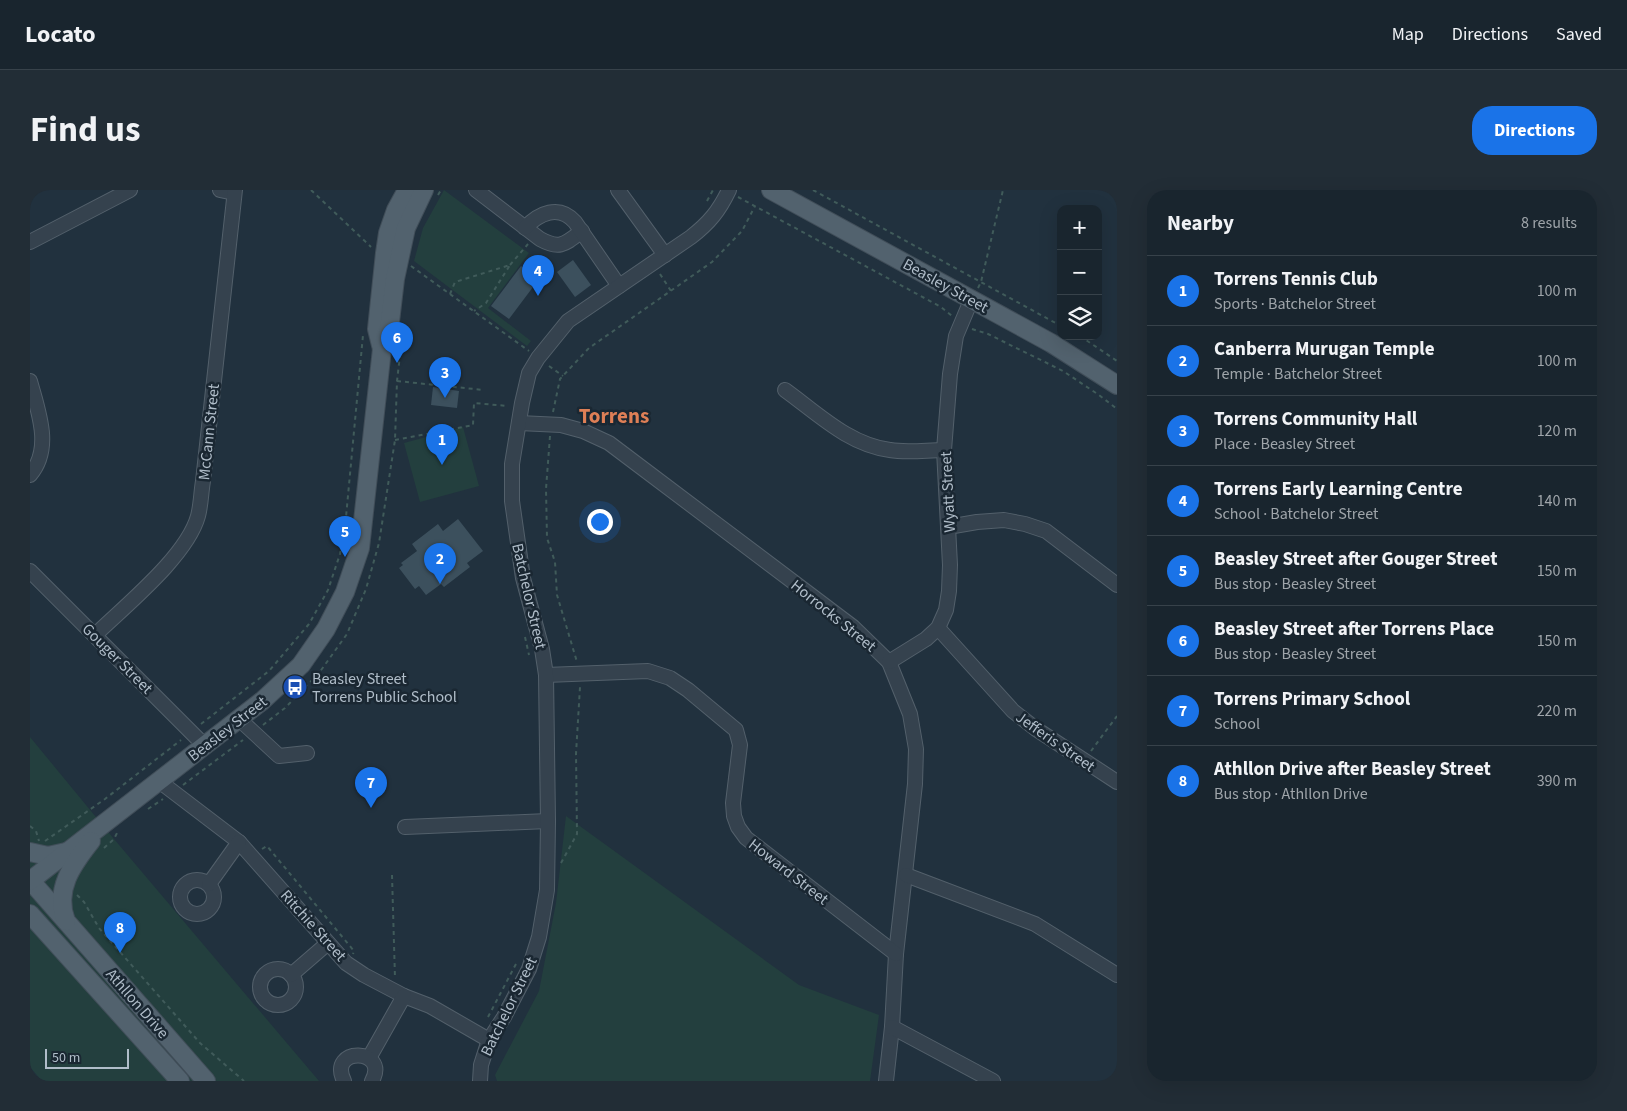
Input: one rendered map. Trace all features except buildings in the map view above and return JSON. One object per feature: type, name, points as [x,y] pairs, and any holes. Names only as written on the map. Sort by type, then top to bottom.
[{"type":"main road","name":"Beasley Street","points":[[382,349],[377,329],[385,253],[396,210],[407,190]]},
{"type":"main road","name":"Beasley Street","points":[[771,190],[972,298],[1051,343],[1117,385]]},
{"type":"main road","name":"Beasley Street","points":[[30,880],[67,852],[173,788],[205,746],[262,702],[301,664],[326,629],[345,592],[360,548],[382,349],[389,330],[395,279],[406,228],[430,194]]},
{"type":"main road","points":[[66,921],[61,908],[63,887],[69,872],[82,852],[112,826]]},
{"type":"main road","points":[[34,849],[48,856],[67,852]]},
{"type":"main road","name":"Athllon Drive","points":[[30,880],[206,1081]]},
{"type":"main road","name":"Athllon Drive","points":[[30,914],[180,1081]]},
{"type":"main road","points":[[30,933],[39,937],[74,964]]},
{"type":"street","points":[[30,242],[130,190]]},
{"type":"street","points":[[618,190],[665,256]]},
{"type":"street","name":"McCann Street","points":[[95,635],[167,566],[184,544],[198,517],[203,481],[229,191]]},
{"type":"street","name":"Batchelor Street","points":[[480,1081],[480,1064],[489,1040],[528,970],[539,937],[547,890],[546,675],[542,649],[523,578],[512,502],[512,464],[521,407],[529,373],[538,358],[568,321],[691,238],[709,222],[729,191]]},
{"type":"street","points":[[485,192],[530,232],[552,245],[570,241],[582,232]]},
{"type":"street","points":[[530,232],[543,214],[555,211],[572,218],[619,286]]},
{"type":"street","name":"Wyatt Street","points":[[889,662],[926,640],[938,628],[946,610],[949,591],[944,450],[950,374],[956,336],[972,298]]},
{"type":"street","points":[[30,381],[42,425],[43,449],[30,475]]},
{"type":"street","points":[[785,390],[847,435],[869,446],[892,451],[944,450]]},
{"type":"street","name":"Horrocks Street","points":[[519,423],[560,426],[583,431],[609,443],[853,627],[889,662],[910,714],[916,749],[915,784],[896,954],[892,1027],[886,1081]]},
{"type":"street","points":[[948,527],[1004,520],[1046,531],[1117,585]]},
{"type":"street","name":"Gouger Street","points":[[30,571],[205,746]]},
{"type":"street","name":"Jefferis Street","points":[[938,628],[1013,711],[1036,729],[1117,782]]},
{"type":"street","name":"Howard Street","points":[[546,675],[648,671],[670,678],[688,690],[736,730],[740,746],[733,809],[738,828],[746,838],[896,954]]},
{"type":"street","points":[[239,719],[279,756],[307,753]]},
{"type":"street","name":"Ritchie Street","points":[[173,788],[239,842],[346,962],[364,975],[404,996],[430,1006],[489,1040]]},
{"type":"street","points":[[405,827],[548,821]]},
{"type":"street","points":[[209,884],[239,842]]},
{"type":"street","points":[[906,875],[1035,924],[1117,976]]},
{"type":"street","points":[[291,975],[328,942]]},
{"type":"street","points":[[369,1058],[404,996]]},
{"type":"street","points":[[892,1027],[993,1081]]},
{"type":"street","points":[[344,1081],[342,1069],[347,1059],[358,1054],[369,1058],[375,1066],[376,1072],[372,1081]]},
{"type":"path","points":[[311,190],[371,247],[374,239]]},
{"type":"path","points":[[430,194],[441,190]]},
{"type":"path","points":[[707,202],[712,190]]},
{"type":"path","points":[[813,190],[1057,324]]},
{"type":"path","points":[[972,298],[981,282],[1003,190]]},
{"type":"path","points":[[729,191],[941,307],[961,325],[988,334],[1063,371],[1117,409]]},
{"type":"path","points":[[560,865],[577,834],[576,754],[580,682],[557,596],[555,562],[547,538],[546,489],[551,425],[560,380],[589,348],[712,262],[728,248],[742,231],[755,206]]},
{"type":"path","points":[[474,311],[486,303],[530,232]]},
{"type":"path","points":[[652,264],[671,291]]},
{"type":"path","points":[[410,275],[411,265],[563,376]]},
{"type":"path","points":[[450,294],[455,282],[510,265]]},
{"type":"path","points":[[142,813],[173,788],[182,786],[285,708],[319,673],[347,634],[366,589],[379,542],[395,440],[396,381],[403,330]]},
{"type":"path","points":[[34,849],[104,799],[269,671],[309,624],[328,590],[340,554],[346,517],[363,335]]},
{"type":"path","points":[[1086,340],[1117,361]]},
{"type":"path","points":[[396,381],[484,390]]},
{"type":"path","points":[[395,440],[472,424],[474,403],[521,407]]},
{"type":"path","points":[[524,633],[531,662]]},
{"type":"path","points":[[1084,761],[1117,716]]},
{"type":"path","points":[[30,826],[36,830],[39,838],[34,849]]},
{"type":"path","points":[[100,852],[114,839],[112,826]]},
{"type":"path","points":[[259,851],[267,846],[354,951],[351,958]]},
{"type":"path","points":[[392,875],[395,983]]},
{"type":"path","points":[[75,894],[84,902],[99,928],[200,1043],[244,1081]]},
{"type":"path","points":[[487,1018],[518,961]]},
{"type":"green space","points":[[444,190],[529,253],[488,308],[531,341],[527,346],[414,261],[423,228]]},
{"type":"green space","points":[[463,427],[479,486],[420,502],[404,443]]},
{"type":"green space","points":[[30,737],[319,1081],[42,1081],[30,1067]]},
{"type":"green space","points":[[566,816],[799,985],[879,1015],[870,1081],[497,1081],[495,1075],[539,991],[556,903]]},
{"type":"place","name":"Torrens Early Learning Centre","points":[[538,296]]},
{"type":"place","name":"Beasley Street after Torrens Place","points":[[397,363]]},
{"type":"place","name":"Torrens Community Hall","points":[[445,398]]},
{"type":"place","name":"Torrens Tennis Club","points":[[442,465]]},
{"type":"place","name":"Beasley Street after Gouger Street","points":[[345,557]]},
{"type":"place","name":"Canberra Murugan Temple","points":[[440,584]]},
{"type":"place","name":"Beasley Street Torrens Public School","points":[[295,687]]},
{"type":"place","name":"Torrens Primary School","points":[[371,808]]},
{"type":"place","name":"Athllon Drive after Beasley Street","points":[[120,953]]},
{"type":"district","name":"Torrens","points":[[614,416]]}]
